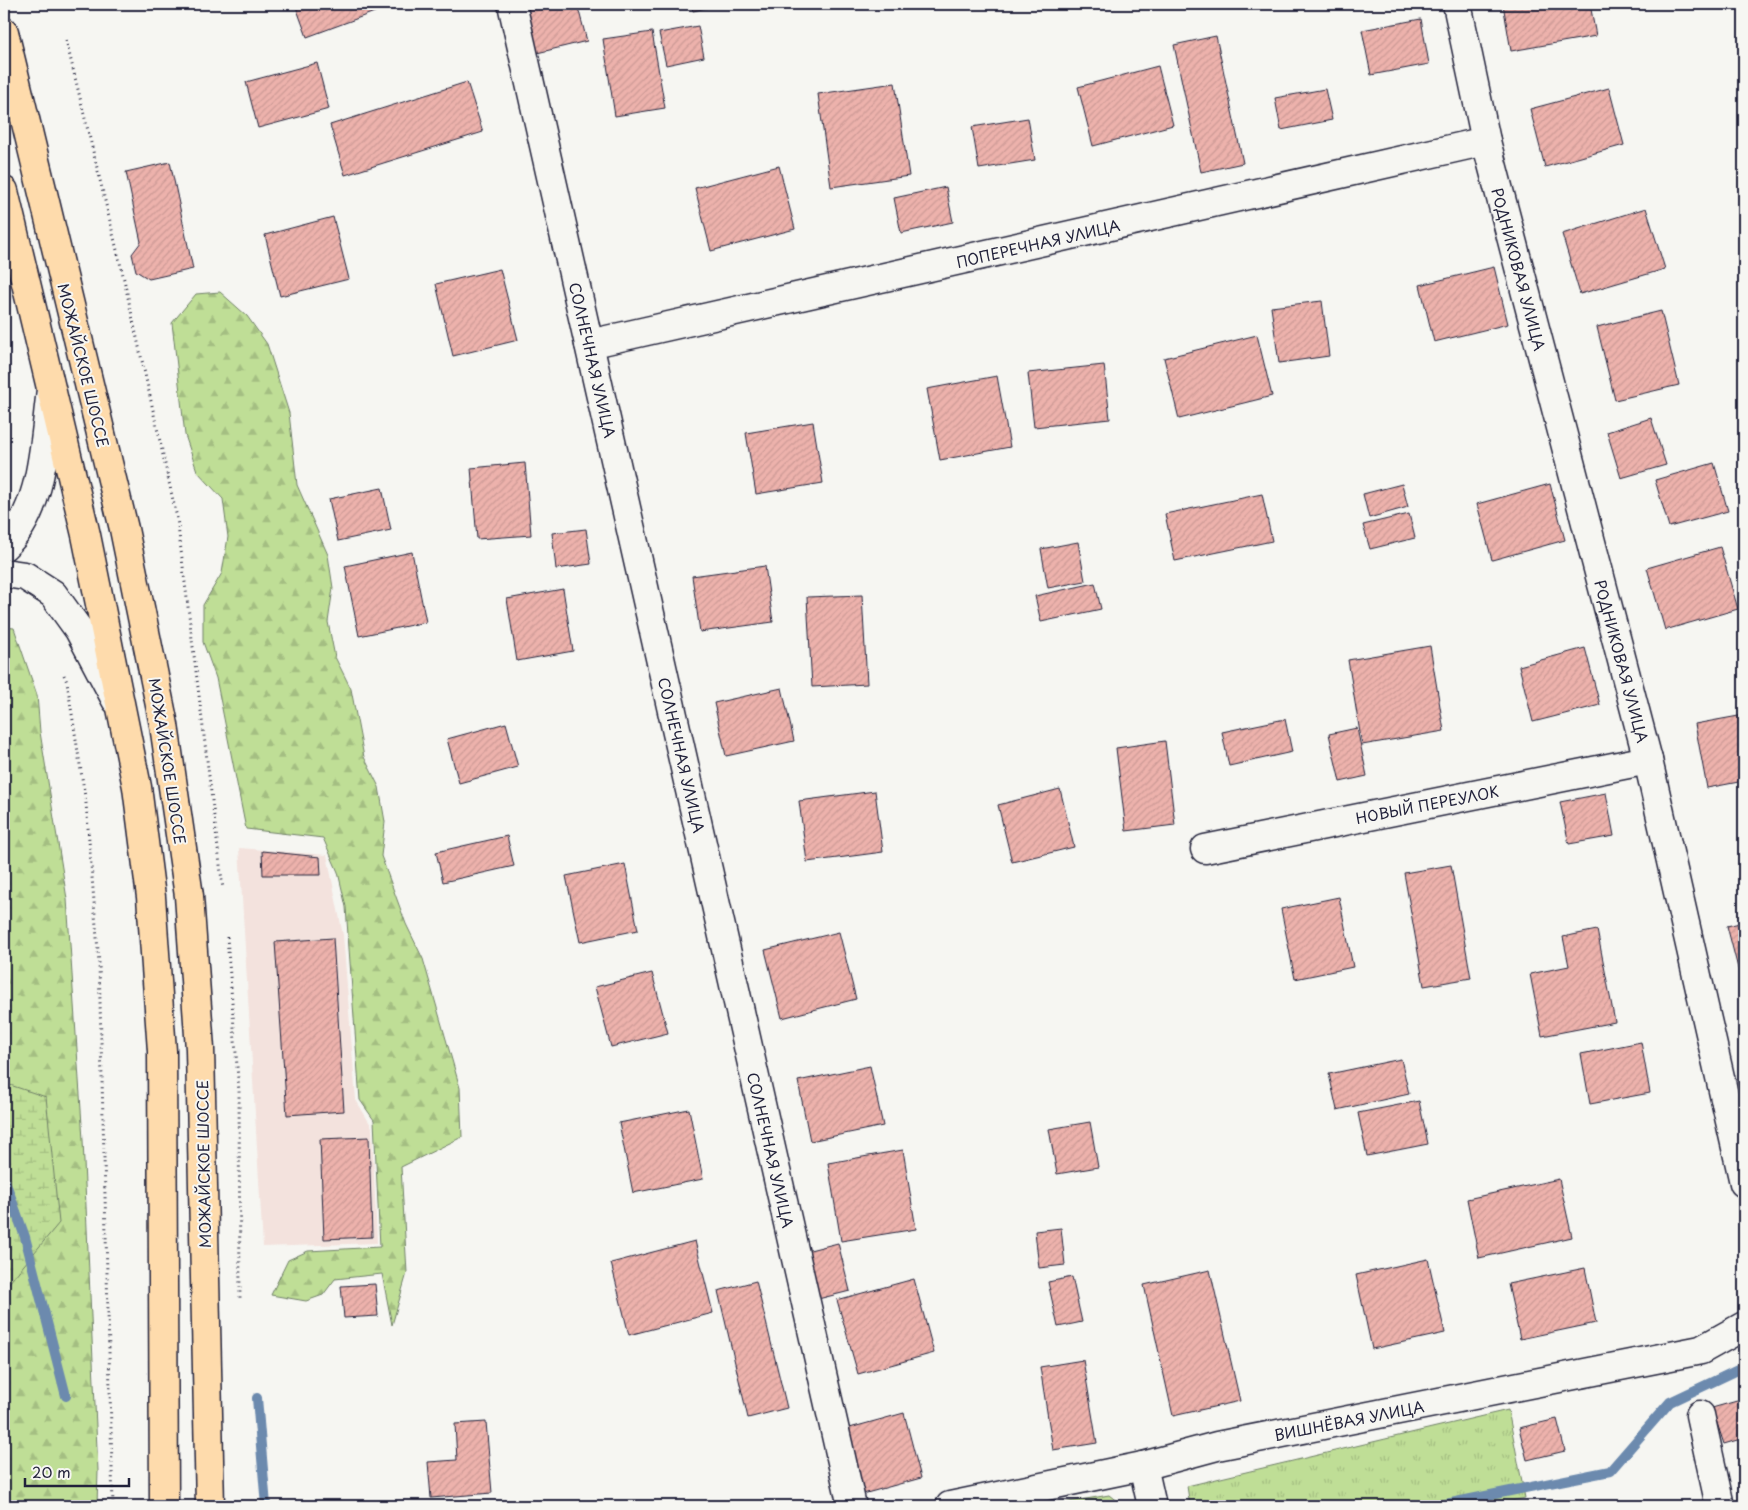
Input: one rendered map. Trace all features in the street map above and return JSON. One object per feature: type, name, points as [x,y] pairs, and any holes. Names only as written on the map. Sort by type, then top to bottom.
[{"type":"main road","name":"МОЖАЙСКОЕ ШОССЕ","points":[[4,32],[124,529],[164,725],[189,896],[200,1048],[210,1506]]},
{"type":"main road","points":[[4,191],[86,534],[136,787],[152,897],[162,1051],[164,1506]]},
{"type":"street","name":"СОЛНЕЧНАЯ УЛИЦА","points":[[512,4],[852,1506]]},
{"type":"street","name":"РОДНИКОВАЯ УЛИЦА","points":[[1457,4],[1486,141],[1648,760],[1744,1183]]},
{"type":"street","name":"ПОПЕРЕЧНАЯ УЛИЦА","points":[[589,344],[1486,141]]},
{"type":"street","points":[[4,546],[14,537],[32,507],[42,462],[51,388]]},
{"type":"street","points":[[4,573],[25,576],[53,594],[78,630],[122,712]]},
{"type":"street","name":"НОВЫЙ ПЕРЕУЛОК","points":[[1205,849],[1648,760]]},
{"type":"street","name":"ВИШНЁВАЯ УЛИЦА","points":[[950,1506],[1143,1466],[1217,1446],[1701,1350],[1744,1326]]},
{"type":"street","points":[[1700,1415],[1720,1506]]},
{"type":"street","points":[[1143,1466],[1152,1506]]},
{"type":"path","points":[[66,40],[125,285],[176,518],[221,862]]},
{"type":"path","points":[[64,674],[67,682],[86,804],[100,963],[113,1506]]},
{"type":"shaded area","points":[[239,848],[327,855],[343,935],[356,1100],[372,1127],[377,1243],[263,1247]]},
{"type":"green space","points":[[220,292],[247,316],[267,344],[289,413],[297,485],[328,555],[333,588],[328,622],[335,657],[351,689],[364,757],[379,787],[385,822],[381,856],[406,924],[423,959],[460,1088],[462,1137],[401,1167],[407,1273],[392,1325],[382,1274],[335,1279],[323,1295],[306,1301],[271,1295],[288,1260],[308,1251],[380,1247],[374,1120],[360,1100],[346,907],[338,872],[323,838],[246,829],[216,678],[203,642],[203,605],[222,573],[228,537],[223,499],[197,471],[185,435],[172,323],[196,294]]},
{"type":"green space","points":[[4,627],[14,628],[37,695],[40,732],[67,899],[83,1140],[98,1471],[97,1506],[4,1506]]},
{"type":"green space","points":[[4,1083],[46,1097],[59,1223],[4,1289]]},
{"type":"green space","points":[[1508,1410],[1525,1498],[1488,1506],[1190,1506],[1187,1486]]},
{"type":"green space","points":[[1109,1495],[1123,1506],[1046,1506]]},
{"type":"building","points":[[295,4],[387,4],[388,7],[307,37]]},
{"type":"building","points":[[524,4],[577,4],[587,41],[537,53]]},
{"type":"building","points":[[691,4],[723,4],[693,11]]},
{"type":"building","points":[[1503,4],[1590,4],[1596,36],[1511,51]]},
{"type":"building","points":[[1421,19],[1429,64],[1371,75],[1362,30]]},
{"type":"building","points":[[698,26],[704,57],[666,65],[659,33]]},
{"type":"building","points":[[652,32],[665,108],[615,116],[603,39]]},
{"type":"building","points":[[1216,36],[1243,163],[1201,172],[1174,45]]},
{"type":"building","points":[[317,63],[329,109],[258,128],[246,82]]},
{"type":"building","points":[[1158,66],[1173,125],[1093,146],[1078,87]]},
{"type":"building","points":[[467,82],[483,132],[345,175],[330,125]]},
{"type":"building","points":[[895,83],[909,176],[831,187],[818,94]]},
{"type":"building","points":[[1609,88],[1624,145],[1545,167],[1530,109]]},
{"type":"building","points":[[1325,89],[1332,120],[1281,130],[1275,98]]},
{"type":"building","points":[[1028,118],[1035,160],[979,169],[972,127]]},
{"type":"building","points":[[170,162],[193,269],[149,279],[136,271],[132,254],[141,242],[126,172]]},
{"type":"building","points":[[779,166],[795,229],[711,251],[695,188]]},
{"type":"building","points":[[946,187],[953,222],[901,233],[894,198]]},
{"type":"building","points":[[1646,208],[1665,269],[1580,294],[1562,234]]},
{"type":"building","points":[[333,217],[349,279],[280,296],[265,235]]},
{"type":"building","points":[[1494,267],[1508,324],[1434,342],[1420,285]]},
{"type":"building","points":[[500,269],[518,340],[453,356],[436,284]]},
{"type":"building","points":[[1322,301],[1329,356],[1279,363],[1271,307]]},
{"type":"building","points":[[1661,311],[1679,385],[1615,400],[1597,327]]},
{"type":"building","points":[[1257,335],[1272,396],[1179,419],[1164,358]]},
{"type":"building","points":[[1104,365],[1110,419],[1034,427],[1028,373]]},
{"type":"building","points":[[997,376],[1010,447],[940,460],[927,389]]},
{"type":"building","points":[[1651,418],[1666,465],[1621,478],[1607,432]]},
{"type":"building","points":[[813,422],[823,483],[756,494],[746,433]]},
{"type":"building","points":[[525,463],[531,535],[477,539],[471,468]]},
{"type":"building","points":[[1714,463],[1728,511],[1669,527],[1655,480]]},
{"type":"building","points":[[1402,484],[1408,507],[1369,518],[1363,494]]},
{"type":"building","points":[[1550,484],[1565,540],[1492,560],[1477,504]]},
{"type":"building","points":[[382,488],[391,530],[338,541],[329,499]]},
{"type":"building","points":[[1262,494],[1272,541],[1175,561],[1165,514]]},
{"type":"building","points":[[1409,514],[1415,538],[1370,549],[1363,525]]},
{"type":"building","points":[[586,529],[591,564],[556,569],[552,533]]},
{"type":"building","points":[[1078,542],[1085,581],[1048,588],[1041,549]]},
{"type":"building","points":[[1720,547],[1738,609],[1665,630],[1647,568]]},
{"type":"building","points":[[412,552],[426,622],[359,636],[345,566]]},
{"type":"building","points":[[765,566],[773,622],[700,632],[692,576]]},
{"type":"building","points":[[1095,583],[1101,609],[1041,622],[1035,596]]},
{"type":"building","points":[[563,589],[573,651],[517,661],[507,599]]},
{"type":"building","points":[[862,595],[867,684],[812,687],[807,597]]},
{"type":"building","points":[[1430,646],[1444,731],[1362,745],[1348,660]]},
{"type":"building","points":[[1585,648],[1600,705],[1533,722],[1519,666]]},
{"type":"building","points":[[782,688],[794,741],[726,756],[714,703]]},
{"type":"building","points":[[1744,715],[1744,781],[1707,788],[1695,724]]},
{"type":"building","points":[[1285,719],[1292,752],[1229,766],[1222,732]]},
{"type":"building","points":[[506,723],[518,767],[459,783],[447,739]]},
{"type":"building","points":[[1357,728],[1367,776],[1340,782],[1329,734]]},
{"type":"building","points":[[1165,741],[1175,825],[1126,831],[1116,748]]},
{"type":"building","points":[[1060,789],[1074,847],[1012,862],[998,805]]},
{"type":"building","points":[[875,791],[883,852],[807,862],[799,801]]},
{"type":"building","points":[[1606,793],[1614,836],[1569,844],[1560,802]]},
{"type":"building","points":[[507,836],[514,866],[443,882],[436,852]]},
{"type":"building","points":[[262,851],[320,857],[321,875],[263,875]]},
{"type":"building","points":[[625,864],[638,930],[580,942],[566,876]]},
{"type":"building","points":[[1451,865],[1471,978],[1424,986],[1404,873]]},
{"type":"building","points":[[1339,897],[1353,967],[1295,979],[1281,909]]},
{"type":"building","points":[[1744,922],[1744,975],[1740,976],[1727,926]]},
{"type":"building","points":[[1597,930],[1615,1022],[1542,1036],[1530,974],[1569,966],[1563,937]]},
{"type":"building","points":[[839,932],[856,999],[782,1018],[765,950]]},
{"type":"building","points":[[333,938],[344,1111],[287,1115],[275,942]]},
{"type":"building","points":[[652,973],[668,1033],[611,1047],[595,987]]},
{"type":"building","points":[[1641,1042],[1650,1093],[1590,1104],[1581,1054]]},
{"type":"building","points":[[1401,1059],[1409,1094],[1337,1110],[1329,1074]]},
{"type":"building","points":[[870,1066],[883,1126],[810,1141],[798,1081]]},
{"type":"building","points":[[1419,1101],[1428,1144],[1367,1156],[1358,1113]]},
{"type":"building","points":[[689,1109],[703,1179],[633,1193],[619,1123]]},
{"type":"building","points":[[1090,1122],[1098,1167],[1057,1174],[1049,1129]]},
{"type":"building","points":[[369,1137],[372,1237],[324,1239],[320,1139]]},
{"type":"building","points":[[903,1150],[916,1229],[841,1241],[828,1163]]},
{"type":"building","points":[[1559,1179],[1572,1237],[1479,1258],[1467,1199]]},
{"type":"building","points":[[1061,1228],[1065,1265],[1039,1268],[1035,1231]]},
{"type":"building","points":[[695,1241],[713,1313],[629,1335],[611,1263]]},
{"type":"building","points":[[838,1243],[850,1291],[814,1300],[802,1252]]},
{"type":"building","points":[[1428,1259],[1445,1333],[1372,1349],[1356,1275]]},
{"type":"building","points":[[1585,1268],[1596,1323],[1520,1339],[1508,1284]]},
{"type":"building","points":[[1210,1270],[1240,1401],[1173,1416],[1144,1285]]},
{"type":"building","points":[[1072,1277],[1082,1322],[1058,1327],[1048,1282]]},
{"type":"building","points":[[914,1279],[934,1353],[858,1374],[837,1300]]},
{"type":"building","points":[[756,1281],[787,1408],[748,1418],[718,1291]]},
{"type":"building","points":[[375,1284],[378,1316],[344,1318],[341,1286]]},
{"type":"building","points":[[1083,1360],[1097,1443],[1053,1450],[1040,1367]]},
{"type":"building","points":[[1744,1399],[1744,1438],[1724,1444],[1712,1408]]},
{"type":"building","points":[[904,1413],[921,1478],[863,1494],[846,1429]]},
{"type":"building","points":[[1557,1419],[1565,1451],[1527,1460],[1519,1428]]},
{"type":"building","points":[[486,1422],[492,1493],[431,1498],[428,1462],[457,1460],[455,1424]]},
{"type":"waterway","points":[[4,1178],[25,1237],[66,1396]]},
{"type":"waterway","points":[[1436,1506],[1610,1471],[1670,1402],[1744,1367]]},
{"type":"waterway","points":[[257,1398],[266,1506]]}]
